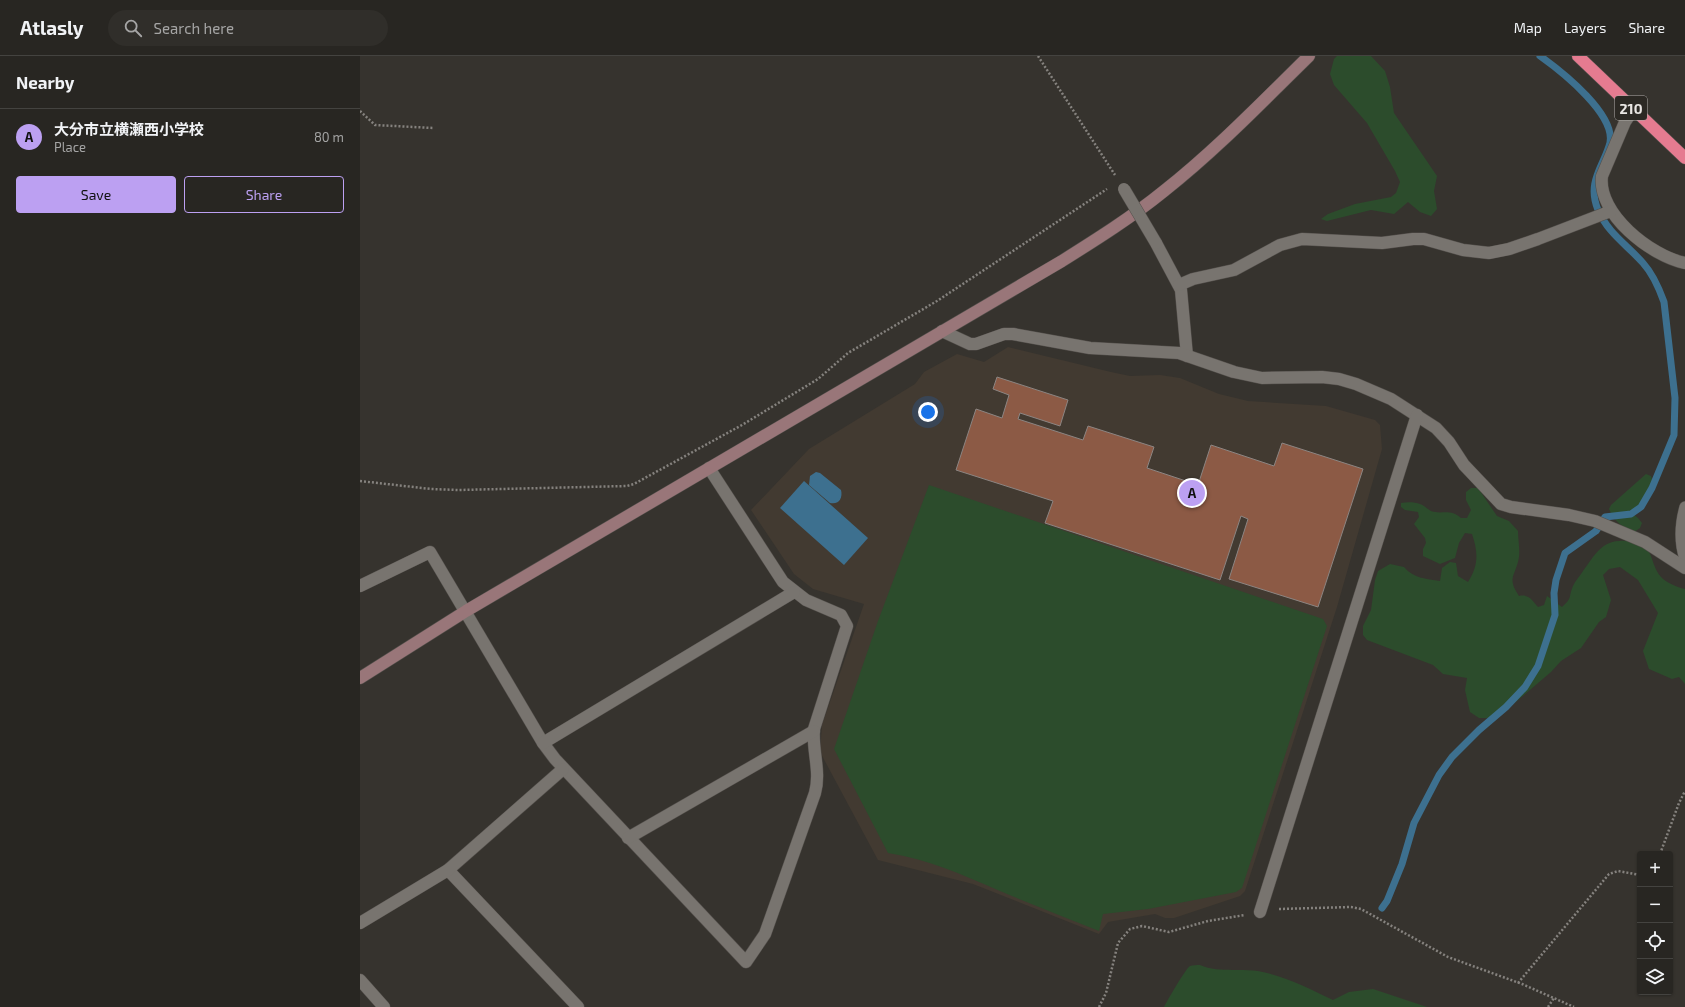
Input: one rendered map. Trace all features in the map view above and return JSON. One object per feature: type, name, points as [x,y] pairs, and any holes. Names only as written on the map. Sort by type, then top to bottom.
[{"type":"highway","name":"210","points":[[1578,56],[1666,142],[1685,158]]},
{"type":"street","points":[[360,678],[466,611],[1062,261],[1117,226],[1164,191],[1236,126],[1309,56]]},
{"type":"street","points":[[1633,110],[1625,122],[1602,176],[1603,186],[1611,211],[1623,224],[1654,251],[1666,258],[1685,263]]},
{"type":"street","points":[[1666,142],[1685,162]]},
{"type":"street","points":[[1122,185],[1179,285],[1182,295],[1187,356]]},
{"type":"street","points":[[1179,285],[1193,279],[1234,270],[1280,245],[1302,238],[1382,243],[1413,238],[1424,239],[1463,250],[1489,253],[1509,249],[1611,211]]},
{"type":"street","points":[[942,331],[970,344],[981,344],[1004,334],[1014,334],[1090,348],[1174,353],[1234,372],[1262,378],[1315,377],[1339,379],[1374,391],[1417,415],[1436,428],[1449,442],[1464,465],[1501,504],[1511,507],[1569,514],[1595,521],[1645,542],[1685,568]]},
{"type":"street","points":[[1260,912],[1417,415]]},
{"type":"street","points":[[360,586],[430,552],[543,743],[563,769],[746,962],[765,934],[816,793],[818,775],[814,732],[820,706],[847,626],[841,615],[811,603],[794,592],[778,576],[709,468]]},
{"type":"street","points":[[543,743],[794,592]]},
{"type":"street","points":[[628,838],[814,732]]},
{"type":"street","points":[[360,923],[448,870],[563,769]]},
{"type":"street","points":[[448,870],[578,1007]]},
{"type":"street","points":[[360,980],[384,1007]]},
{"type":"lane","points":[[1685,507],[1680,523],[1681,547],[1685,559]]},
{"type":"path","points":[[360,481],[431,489],[459,490],[627,486],[634,484],[742,425],[818,379],[848,353],[937,301],[1122,185],[1038,56]]},
{"type":"path","points":[[360,112],[375,125],[434,128]]},
{"type":"path","points":[[1661,851],[1685,791]]},
{"type":"path","points":[[1518,983],[1609,874],[1618,871],[1637,874]]},
{"type":"path","points":[[1099,1007],[1107,987],[1118,943],[1130,929],[1142,926],[1169,932],[1208,921],[1295,907],[1351,907],[1361,909],[1448,957],[1518,983],[1574,1007]]},
{"type":"path","points":[[1548,1007],[1554,998]]},
{"type":"shaded area","points":[[1008,347],[1130,376],[1160,375],[1180,378],[1219,394],[1248,401],[1326,406],[1375,420],[1380,425],[1382,449],[1337,607],[1245,891],[1240,896],[1174,918],[1165,918],[1155,914],[1108,922],[1099,934],[973,884],[878,860],[820,752],[822,725],[864,604],[813,589],[794,574],[751,510],[809,449],[915,384],[924,372],[957,354],[984,362]]},
{"type":"green space","points":[[1337,56],[1371,56],[1385,71],[1390,87],[1394,113],[1437,176],[1434,191],[1437,209],[1431,216],[1420,212],[1408,202],[1394,214],[1371,210],[1327,221],[1321,219],[1328,214],[1355,204],[1391,197],[1396,193],[1400,182],[1367,123],[1334,85],[1330,74],[1334,59]]},
{"type":"green space","points":[[1646,474],[1651,476],[1654,486],[1650,494],[1634,515],[1642,523],[1640,528],[1634,532],[1619,523],[1613,517],[1609,509],[1611,505]]},
{"type":"green space","points":[[929,485],[1323,619],[1327,626],[1242,888],[1236,892],[1148,909],[1103,914],[1099,931],[945,868],[917,859],[888,853],[834,749],[878,621]]},
{"type":"green space","points":[[1471,488],[1478,488],[1497,516],[1509,521],[1518,531],[1519,557],[1512,580],[1513,585],[1519,596],[1528,597],[1538,607],[1544,605],[1547,596],[1562,607],[1569,599],[1576,580],[1594,556],[1607,544],[1612,542],[1627,541],[1643,546],[1649,552],[1661,577],[1672,584],[1685,589],[1685,684],[1679,677],[1672,679],[1649,669],[1643,651],[1658,613],[1638,580],[1620,567],[1609,569],[1603,575],[1611,600],[1606,617],[1599,622],[1581,648],[1561,661],[1551,672],[1497,718],[1479,718],[1470,712],[1465,690],[1467,678],[1443,674],[1433,665],[1367,640],[1363,635],[1363,626],[1371,610],[1375,580],[1378,571],[1390,564],[1404,567],[1411,574],[1416,576],[1440,581],[1442,568],[1450,562],[1456,563],[1458,576],[1468,582],[1472,576],[1476,564],[1476,553],[1472,534],[1465,533],[1459,543],[1455,558],[1440,564],[1423,556],[1423,549],[1426,543],[1425,538],[1414,524],[1419,517],[1418,512],[1405,510],[1401,507],[1401,503],[1418,503],[1431,511],[1450,512],[1461,518],[1467,518],[1471,510],[1466,500],[1466,492]]},
{"type":"green space","points":[[1200,965],[1221,970],[1251,970],[1268,973],[1296,983],[1333,1000],[1349,992],[1373,989],[1427,1007],[1164,1007],[1188,968],[1190,966]]},
{"type":"water","points":[[816,472],[820,473],[841,490],[841,498],[838,502],[830,503],[809,485],[810,476]]},
{"type":"water","points":[[804,481],[868,538],[844,565],[780,508]]},
{"type":"building","points":[[997,377],[1068,400],[1060,426],[1020,413],[1018,419],[1083,440],[1088,426],[1154,447],[1147,468],[1198,485],[1211,445],[1274,466],[1282,443],[1363,469],[1318,607],[1229,579],[1248,519],[1241,516],[1220,580],[1045,523],[1053,501],[956,470],[976,409],[1002,418],[1009,395],[993,389]]},
{"type":"waterway","points":[[1382,908],[1387,901],[1402,864],[1414,823],[1439,775],[1452,757],[1479,730],[1506,707],[1525,687],[1538,666],[1555,615],[1554,593],[1556,580],[1565,553],[1596,531],[1605,517],[1631,514],[1641,507],[1652,488],[1674,435],[1675,398],[1664,302],[1653,276],[1643,263],[1612,232],[1602,218],[1595,200],[1594,192],[1597,176],[1609,146],[1610,134],[1606,122],[1598,109],[1574,83],[1540,56]]},
{"type":"place","name":"大分市立横瀬西小学校","points":[[1192,493]]}]
